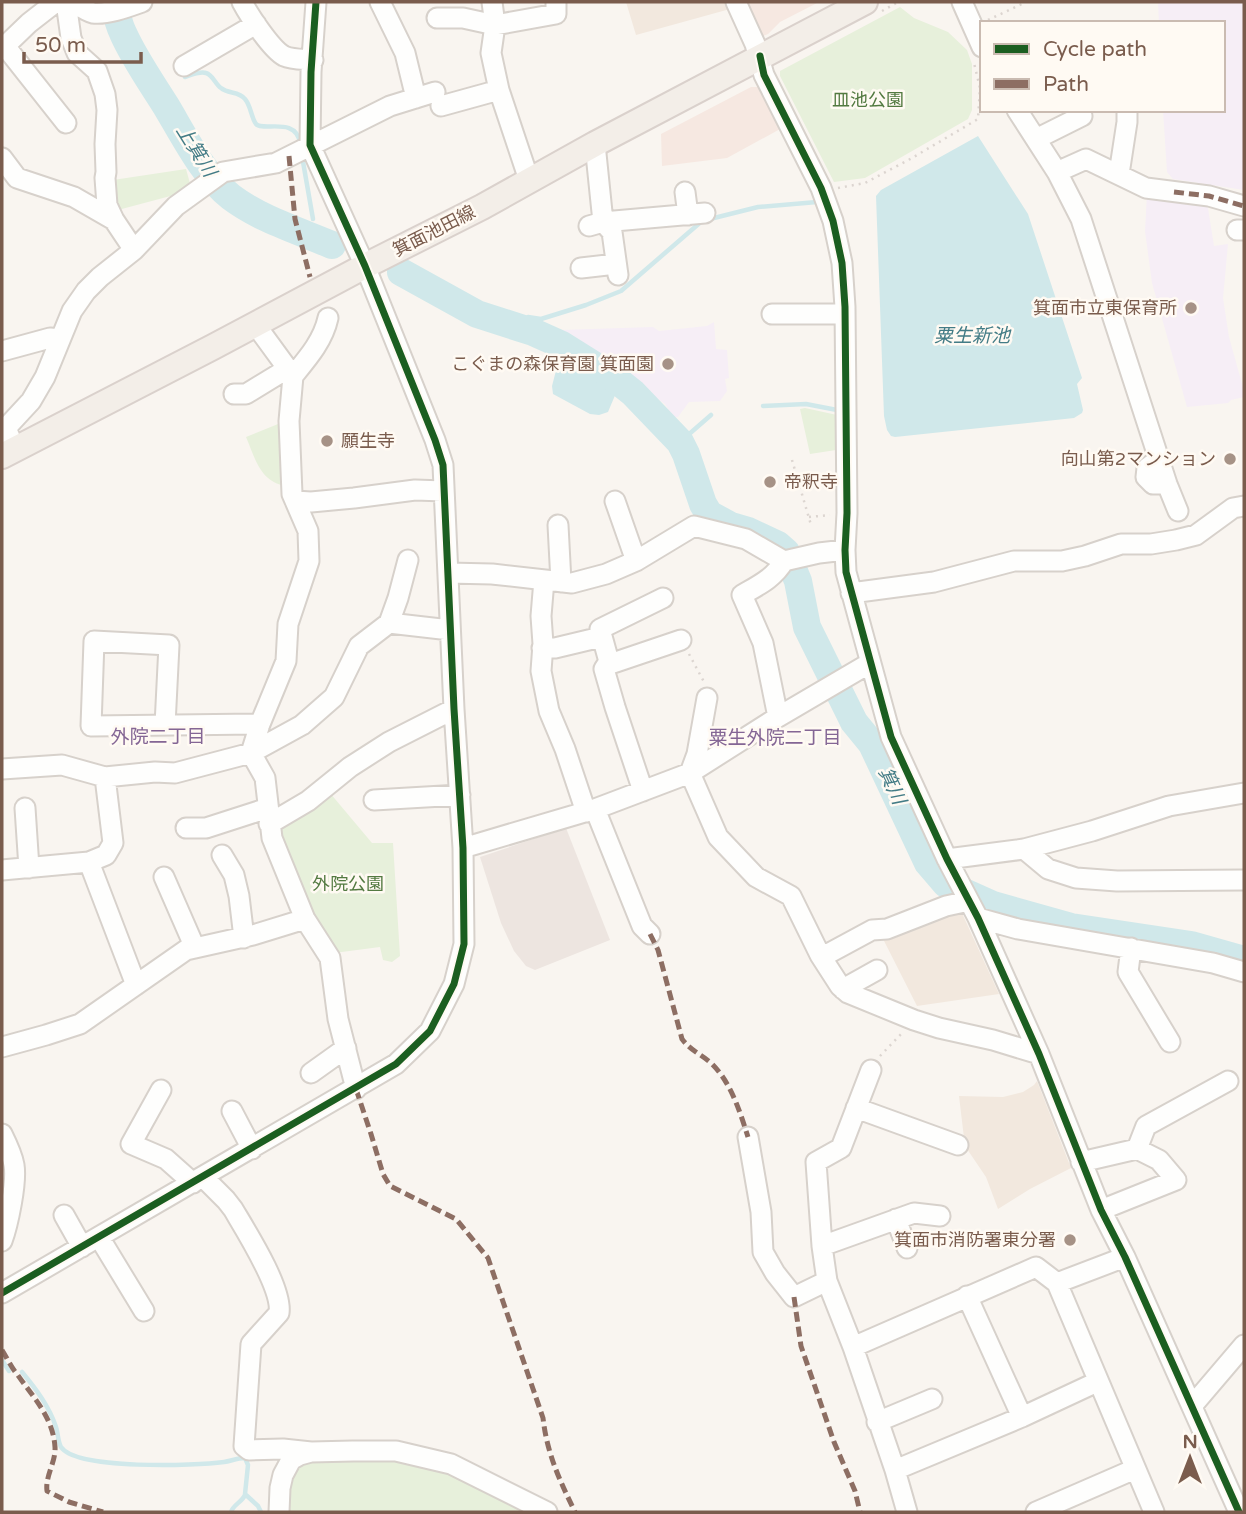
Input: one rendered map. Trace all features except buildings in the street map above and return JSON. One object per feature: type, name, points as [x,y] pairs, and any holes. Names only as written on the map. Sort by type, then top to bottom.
[{"type":"main road","name":"箕面池田線","points":[[8,452],[482,207],[760,57],[869,8]]},
{"type":"street","points":[[56,2],[3,40],[66,123]]},
{"type":"street","points":[[66,2],[71,38],[77,53],[97,71],[103,86],[107,110],[106,198],[110,214],[134,250]]},
{"type":"street","points":[[73,2],[90,12],[116,10],[142,2]]},
{"type":"street","points":[[242,2],[275,49],[294,59],[313,60]]},
{"type":"street","points":[[2,1293],[396,1064],[430,1031],[454,984],[464,944],[463,848],[443,465],[365,266],[310,145],[316,2]]},
{"type":"street","points":[[380,2],[405,53],[416,98]]},
{"type":"street","points":[[492,2],[495,25],[491,52],[499,90],[529,180]]},
{"type":"street","points":[[437,18],[463,18],[495,25],[556,14],[556,2]]},
{"type":"street","points":[[736,2],[760,57],[764,75],[821,188],[833,221],[842,263],[845,314],[846,572],[891,737],[972,906],[1038,1054],[1101,1210],[1125,1257],[1239,1512]]},
{"type":"street","points":[[962,2],[979,41]]},
{"type":"street","points":[[184,66],[256,24]]},
{"type":"street","points":[[8,452],[6,428],[31,401],[45,377],[72,311],[86,291],[134,250],[176,206],[223,172],[275,163],[390,106],[416,98],[438,99],[499,90]]},
{"type":"street","points":[[1018,112],[1058,172],[1081,219],[1178,511]]},
{"type":"street","points":[[1119,174],[1127,112]]},
{"type":"street","points":[[1035,139],[1082,116]]},
{"type":"street","points":[[595,144],[596,224]]},
{"type":"street","points":[[2,158],[17,178],[74,197],[114,220]]},
{"type":"street","points":[[1058,172],[1087,159],[1146,188],[1209,196],[1244,206]]},
{"type":"street","points":[[596,224],[696,214],[685,192]]},
{"type":"street","points":[[580,268],[617,269],[611,232],[596,224]]},
{"type":"street","points":[[772,314],[845,314]]},
{"type":"street","points":[[234,394],[246,394],[290,373],[310,355],[325,330],[328,318]]},
{"type":"street","points":[[255,324],[290,373],[292,494],[308,531],[309,561],[288,624],[286,661],[251,753],[265,778],[272,838],[305,919],[330,958],[338,1019],[356,1089]]},
{"type":"street","points":[[2,351],[50,338],[60,339]]},
{"type":"street","points":[[295,501],[311,502],[415,490],[444,491]]},
{"type":"street","points":[[615,500],[636,561]]},
{"type":"street","points":[[851,593],[934,582],[1014,561],[1062,561],[1121,544],[1151,544],[1176,540],[1196,535],[1233,508],[1244,506]]},
{"type":"street","points":[[558,525],[552,581],[541,616],[541,671],[548,711],[642,926],[650,934]]},
{"type":"street","points":[[448,573],[492,574],[572,583],[606,574],[636,561],[694,526],[748,533],[790,559]]},
{"type":"street","points":[[778,717],[763,643],[742,595],[770,578],[790,559],[845,550]]},
{"type":"street","points":[[2,769],[61,765],[105,776],[175,773],[251,753],[302,725],[334,697],[359,646],[389,623],[408,560]]},
{"type":"street","points":[[663,598],[600,629],[608,658],[613,663],[681,640]]},
{"type":"street","points":[[389,623],[450,630]]},
{"type":"street","points":[[542,648],[555,648],[601,637]]},
{"type":"street","points":[[165,725],[169,645],[94,641],[91,726],[260,724]]},
{"type":"street","points":[[610,660],[604,668],[643,791]]},
{"type":"street","points":[[463,848],[590,810],[690,774],[778,717],[870,663]]},
{"type":"street","points":[[708,698],[697,754],[690,774],[718,837],[756,877],[791,896],[822,957],[843,989],[914,1020],[1038,1054]]},
{"type":"street","points":[[187,828],[206,828],[268,816],[309,801],[350,767],[389,742],[454,709]]},
{"type":"street","points":[[2,870],[89,862],[106,855],[113,843],[105,776]]},
{"type":"street","points":[[951,866],[1092,831],[1169,806],[1244,793]]},
{"type":"street","points":[[374,800],[460,795]]},
{"type":"street","points":[[24,808],[29,868]]},
{"type":"street","points":[[1024,849],[1048,869],[1076,878],[1117,881],[1244,880]]},
{"type":"street","points":[[222,855],[234,875],[244,937]]},
{"type":"street","points":[[89,862],[136,985]]},
{"type":"street","points":[[164,877],[195,948]]},
{"type":"street","points":[[822,957],[872,930],[887,929],[946,906],[972,906],[1018,929],[1213,963],[1244,972]]},
{"type":"street","points":[[2,1047],[80,1024],[186,950],[305,919]]},
{"type":"street","points":[[1131,948],[1128,972],[1170,1042]]},
{"type":"street","points":[[843,989],[877,970]]},
{"type":"street","points":[[311,1073],[346,1048]]},
{"type":"street","points":[[871,1070],[841,1148],[816,1162],[822,1247],[827,1281],[853,1347],[907,1512]]},
{"type":"street","points":[[1137,1149],[1146,1126],[1228,1081]]},
{"type":"street","points":[[161,1090],[131,1144],[166,1159],[226,1200],[275,1286],[280,1307],[279,1313],[250,1348],[244,1447],[249,1450],[311,1452],[396,1451],[451,1464],[547,1512]]},
{"type":"street","points":[[856,1108],[958,1145]]},
{"type":"street","points":[[232,1111],[252,1149]]},
{"type":"street","points":[[2,1134],[11,1154],[15,1175],[2,1241]]},
{"type":"street","points":[[748,1137],[761,1212],[763,1252],[794,1297],[827,1281]]},
{"type":"street","points":[[1081,1162],[1137,1149],[1159,1160],[1176,1180],[1101,1210]]},
{"type":"street","points":[[822,1247],[914,1213],[940,1216]]},
{"type":"street","points":[[64,1215],[82,1247]]},
{"type":"street","points":[[896,1219],[907,1248]]},
{"type":"street","points":[[99,1237],[144,1311]]},
{"type":"street","points":[[1057,1283],[1125,1257]]},
{"type":"street","points":[[853,1347],[1036,1266],[1057,1283],[1154,1512]]},
{"type":"street","points":[[967,1296],[1022,1417]]},
{"type":"street","points":[[1192,1406],[1244,1345]]},
{"type":"street","points":[[895,1470],[1022,1417],[1097,1382]]},
{"type":"street","points":[[877,1422],[932,1399]]},
{"type":"street","points":[[279,1512],[280,1488],[286,1468],[291,1460],[311,1452]]},
{"type":"street","points":[[1036,1512],[1135,1469]]},
{"type":"path","points":[[869,8],[898,2]]},
{"type":"path","points":[[989,20],[1026,2]]},
{"type":"path","points":[[821,188],[865,183],[978,119],[980,88],[973,57],[979,41]]},
{"type":"path","points":[[792,460],[810,525]]},
{"type":"path","points":[[808,517],[847,513]]},
{"type":"path","points":[[871,1070],[881,1054],[914,1020]]},
{"type":"shaded area","points":[[626,2],[727,2],[730,9],[636,35]]},
{"type":"shaded area","points":[[745,2],[819,2],[780,22],[761,37]]},
{"type":"shaded area","points":[[1158,2],[1244,2],[1244,190],[1173,179],[1167,172],[1163,112],[1225,112],[1225,21],[1159,21]]},
{"type":"shaded area","points":[[751,87],[761,87],[782,128],[727,158],[662,166],[661,134]]},
{"type":"shaded area","name":"箕面市立東保育所","points":[[1147,194],[1207,202],[1214,246],[1228,244],[1223,298],[1229,337],[1244,397],[1228,403],[1187,407],[1152,283],[1145,231]]},
{"type":"shaded area","name":"こぐまの森保育園 箕面園","points":[[714,322],[716,349],[727,350],[727,391],[720,401],[689,402],[678,417],[673,417],[665,404],[560,330],[653,327],[659,331],[707,326]]},
{"type":"shaded area","points":[[566,828],[610,940],[535,970],[526,966],[514,951],[501,923],[480,857]]},
{"type":"shaded area","points":[[961,911],[999,994],[917,1006],[880,933]]},
{"type":"shaded area","points":[[1037,1081],[1071,1168],[998,1209],[986,1177],[967,1149],[959,1096],[1003,1097],[1023,1092]]},
{"type":"green space","name":"皿池公園","points":[[900,7],[914,18],[948,32],[967,50],[972,64],[972,110],[968,119],[865,178],[834,182],[780,76],[780,71]]},
{"type":"green space","points":[[186,169],[191,187],[178,194],[118,210],[112,190],[113,180]]},
{"type":"green space","points":[[800,409],[837,415],[836,450],[810,454]]},
{"type":"green space","points":[[283,422],[286,486],[277,484],[264,474],[246,437]]},
{"type":"green space","name":"外院公園","points":[[330,793],[372,843],[393,843],[400,956],[392,962],[383,960],[380,947],[334,953],[306,906],[277,842],[280,830]]},
{"type":"green space","points":[[363,1458],[417,1464],[458,1476],[534,1512],[287,1512],[292,1478],[306,1462]]},
{"type":"water","name":"粟生新池","points":[[978,136],[1028,214],[1082,378],[1077,384],[1083,410],[1074,418],[891,436],[884,416],[876,196],[881,190]]},
{"type":"water","points":[[559,359],[587,372],[616,393],[608,412],[590,414],[553,394],[552,386]]},
{"type":"waterway","name":"上箕川","points":[[114,2],[120,25],[132,52],[212,178],[231,197],[254,212],[332,245]]},
{"type":"waterway","points":[[185,77],[201,72],[208,74],[221,88],[245,99],[256,124],[286,127],[297,135],[300,143]]},
{"type":"waterway","points":[[302,156],[313,219]]},
{"type":"waterway","points":[[521,328],[528,317],[541,319],[621,291],[702,221],[758,207],[817,202]]},
{"type":"waterway","name":"上箕川","points":[[314,231],[316,238]]},
{"type":"waterway","name":"箕川","points":[[401,272],[477,314],[533,332],[562,345],[613,377],[633,393],[680,442],[709,514],[778,545],[786,552],[798,581],[807,627],[854,722],[872,744],[928,863],[946,884],[993,905],[1071,927],[1191,945],[1244,960]]},
{"type":"waterway","points":[[573,365],[579,355]]},
{"type":"waterway","points":[[587,372],[593,364]]},
{"type":"waterway","points":[[763,406],[806,404],[837,410]]},
{"type":"waterway","points":[[680,442],[711,415]]},
{"type":"waterway","points":[[2,1360],[9,1371]]},
{"type":"waterway","points":[[22,1372],[50,1412],[61,1447],[71,1454],[89,1460],[138,1465],[210,1463],[245,1458],[248,1465],[245,1494],[261,1512]]},
{"type":"waterway","points":[[231,1512],[245,1495]]},
{"type":"marked path","points":[[289,156],[295,219],[310,277]]},
{"type":"marked path","points":[[1174,192],[1209,196],[1244,206]]},
{"type":"marked path","points":[[650,934],[658,950],[682,1039],[711,1063],[724,1079],[748,1137]]},
{"type":"marked path","points":[[356,1089],[383,1174],[390,1186],[456,1219],[488,1258],[543,1418],[551,1455],[575,1512]]},
{"type":"marked path","points":[[794,1297],[801,1346],[834,1442],[855,1491],[860,1512]]},
{"type":"marked path","points":[[2,1350],[50,1426],[55,1453],[47,1491],[69,1502],[103,1512]]},
{"type":"cycle path","points":[[2,1293],[396,1064],[430,1031],[454,984],[464,944],[463,848],[443,465],[365,266],[310,145],[316,2]]},
{"type":"cycle path","points":[[760,56],[764,75],[821,188],[833,221],[842,263],[845,307],[846,572],[891,737],[947,859],[978,918],[1039,1054],[1101,1210],[1125,1257],[1239,1512]]},
{"type":"place","name":"箕面市立東保育所","points":[[1191,308]]},
{"type":"place","name":"こぐまの森保育園 箕面園","points":[[668,364]]},
{"type":"place","name":"願生寺","points":[[327,441]]},
{"type":"place","name":"向山第2マンション","points":[[1230,459]]},
{"type":"place","name":"帝釈寺","points":[[770,482]]},
{"type":"place","name":"箕面市消防署東分署","points":[[1070,1240]]},
{"type":"district","name":"外院二丁目","points":[[158,737]]},
{"type":"district","name":"粟生外院二丁目","points":[[775,738]]}]
